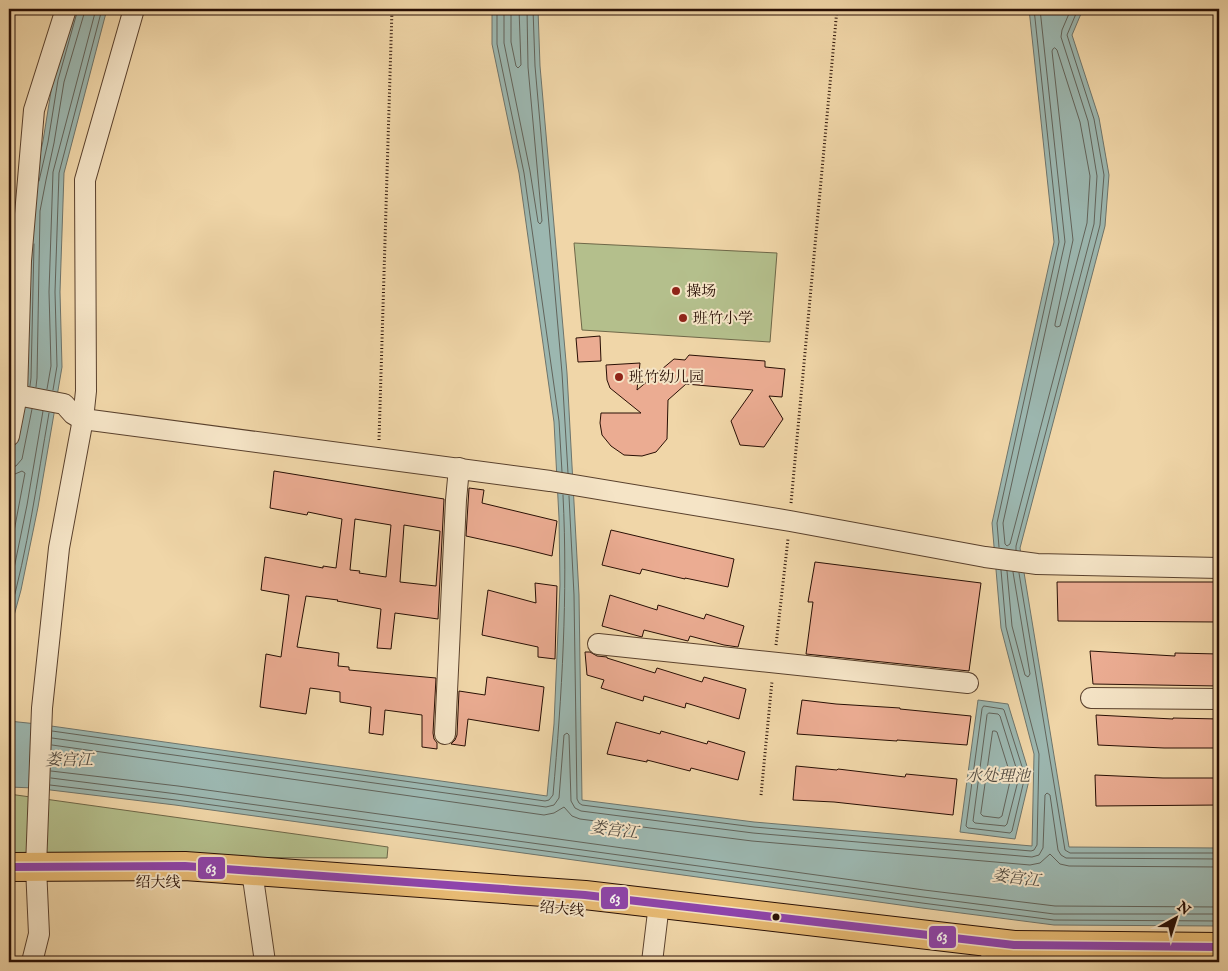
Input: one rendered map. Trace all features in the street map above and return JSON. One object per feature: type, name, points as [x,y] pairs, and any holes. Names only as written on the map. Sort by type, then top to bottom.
[{"type":"main road","name":"绍大线","points":[[9,883],[36,874],[185,866],[252,878],[585,895],[658,912],[991,954],[1013,961],[1114,962]]},
{"type":"main road","name":"绍大线","points":[[9,867],[36,874]]},
{"type":"main road","name":"绍大线","points":[[991,954],[1014,945],[1219,947]]},
{"type":"street","points":[[9,436],[19,396],[14,323],[34,110],[66,9]]},
{"type":"street","points":[[32,962],[40,934],[36,874],[42,708],[59,548],[84,419],[86,391],[85,180],[134,9]]},
{"type":"street","points":[[19,396],[64,404],[73,414],[84,419],[550,481],[790,521],[985,557],[1037,564],[1219,568]]},
{"type":"street","points":[[445,734],[459,468]]},
{"type":"street","points":[[598,644],[968,683]]},
{"type":"street","points":[[1091,698],[1219,699]]},
{"type":"street","points":[[252,878],[265,962]]},
{"type":"street","points":[[652,962],[658,912]]},
{"type":"path","points":[[378,458],[392,9]]},
{"type":"path","points":[[761,795],[790,521],[836,9]]},
{"type":"green space","name":"操场","points":[[574,243],[777,253],[770,342],[582,330]]},
{"type":"green space","points":[[9,794],[388,847],[387,858],[9,857]]},
{"type":"water","points":[[74,9],[107,9],[64,173],[60,292],[62,367],[38,507],[21,590],[9,634],[9,467],[20,413],[35,177],[53,79]]},
{"type":"water","name":"娄宫江","points":[[492,9],[538,9],[540,66],[567,373],[579,595],[582,800],[754,822],[1032,846],[1034,754],[1001,628],[992,523],[1054,242],[1029,9],[1083,9],[1072,35],[1099,118],[1109,175],[1105,226],[1020,548],[1069,847],[1219,848],[1219,926],[1054,925],[175,805],[34,788],[9,787],[9,721],[547,796],[554,724],[560,585],[554,422],[519,173],[492,44]]},
{"type":"water","name":"水处理池","points":[[978,700],[1008,704],[1030,776],[1015,839],[960,832]]},
{"type":"building","points":[[600,336],[601,361],[578,362],[576,338]]},
{"type":"building","points":[[689,355],[765,361],[765,367],[785,369],[782,397],[769,396],[783,419],[764,447],[740,445],[731,421],[753,390],[686,384],[668,400],[667,439],[656,452],[642,456],[624,455],[611,446],[602,435],[601,413],[641,413],[610,388],[607,380],[606,365],[640,363],[637,390],[674,359],[685,360]]},
{"type":"building","points":[[274,471],[444,499],[438,619],[395,613],[391,649],[377,648],[381,609],[338,600],[306,596],[297,647],[339,653],[338,666],[349,667],[349,670],[436,678],[433,733],[437,749],[422,747],[422,715],[385,710],[383,735],[369,733],[371,707],[340,702],[340,692],[310,688],[306,714],[260,707],[266,654],[281,657],[289,595],[261,590],[265,557],[323,568],[323,566],[336,568],[342,519],[308,512],[307,515],[270,508]],"holes":[[[355,519],[391,525],[386,577],[350,570]],[[404,525],[440,531],[436,586],[400,582]]]},
{"type":"building","points":[[469,488],[484,490],[482,503],[557,521],[552,556],[466,536]]},
{"type":"building","points":[[611,530],[734,559],[728,587],[642,569],[640,574],[602,565]]},
{"type":"building","points":[[815,562],[981,583],[969,671],[806,654],[813,602],[808,602]]},
{"type":"building","points":[[1057,582],[1218,582],[1219,622],[1058,621]]},
{"type":"building","points":[[535,583],[557,586],[555,659],[538,657],[538,647],[482,635],[488,590],[536,603]]},
{"type":"building","points":[[610,595],[657,610],[658,605],[704,619],[706,614],[744,626],[738,647],[690,636],[688,641],[644,630],[642,637],[602,626]]},
{"type":"building","points":[[1090,651],[1175,656],[1175,653],[1219,654],[1219,686],[1093,684]]},
{"type":"building","points":[[585,652],[607,657],[655,673],[657,668],[702,682],[704,677],[746,689],[739,719],[686,703],[685,708],[644,696],[643,701],[601,688],[604,680],[587,675]]},
{"type":"building","points":[[487,677],[544,687],[539,731],[468,719],[465,746],[451,744],[457,735],[459,691],[485,695]]},
{"type":"building","points":[[802,700],[971,716],[967,745],[797,734]]},
{"type":"building","points":[[1096,715],[1219,719],[1219,748],[1098,745]]},
{"type":"building","points":[[616,722],[660,734],[661,731],[707,744],[708,741],[745,752],[738,780],[691,768],[690,771],[647,760],[647,762],[607,754]]},
{"type":"building","points":[[796,766],[905,777],[906,774],[957,779],[953,815],[834,802],[793,800]]},
{"type":"building","points":[[1095,775],[1219,778],[1219,805],[1096,806]]},
{"type":"transit line","name":"63","points":[[9,867],[185,866],[585,895],[1014,945],[1219,947]]},
{"type":"place","name":"操场","points":[[676,291]]},
{"type":"place","name":"班竹小学","points":[[683,318]]},
{"type":"place","name":"班竹幼儿园","points":[[619,377]]}]
